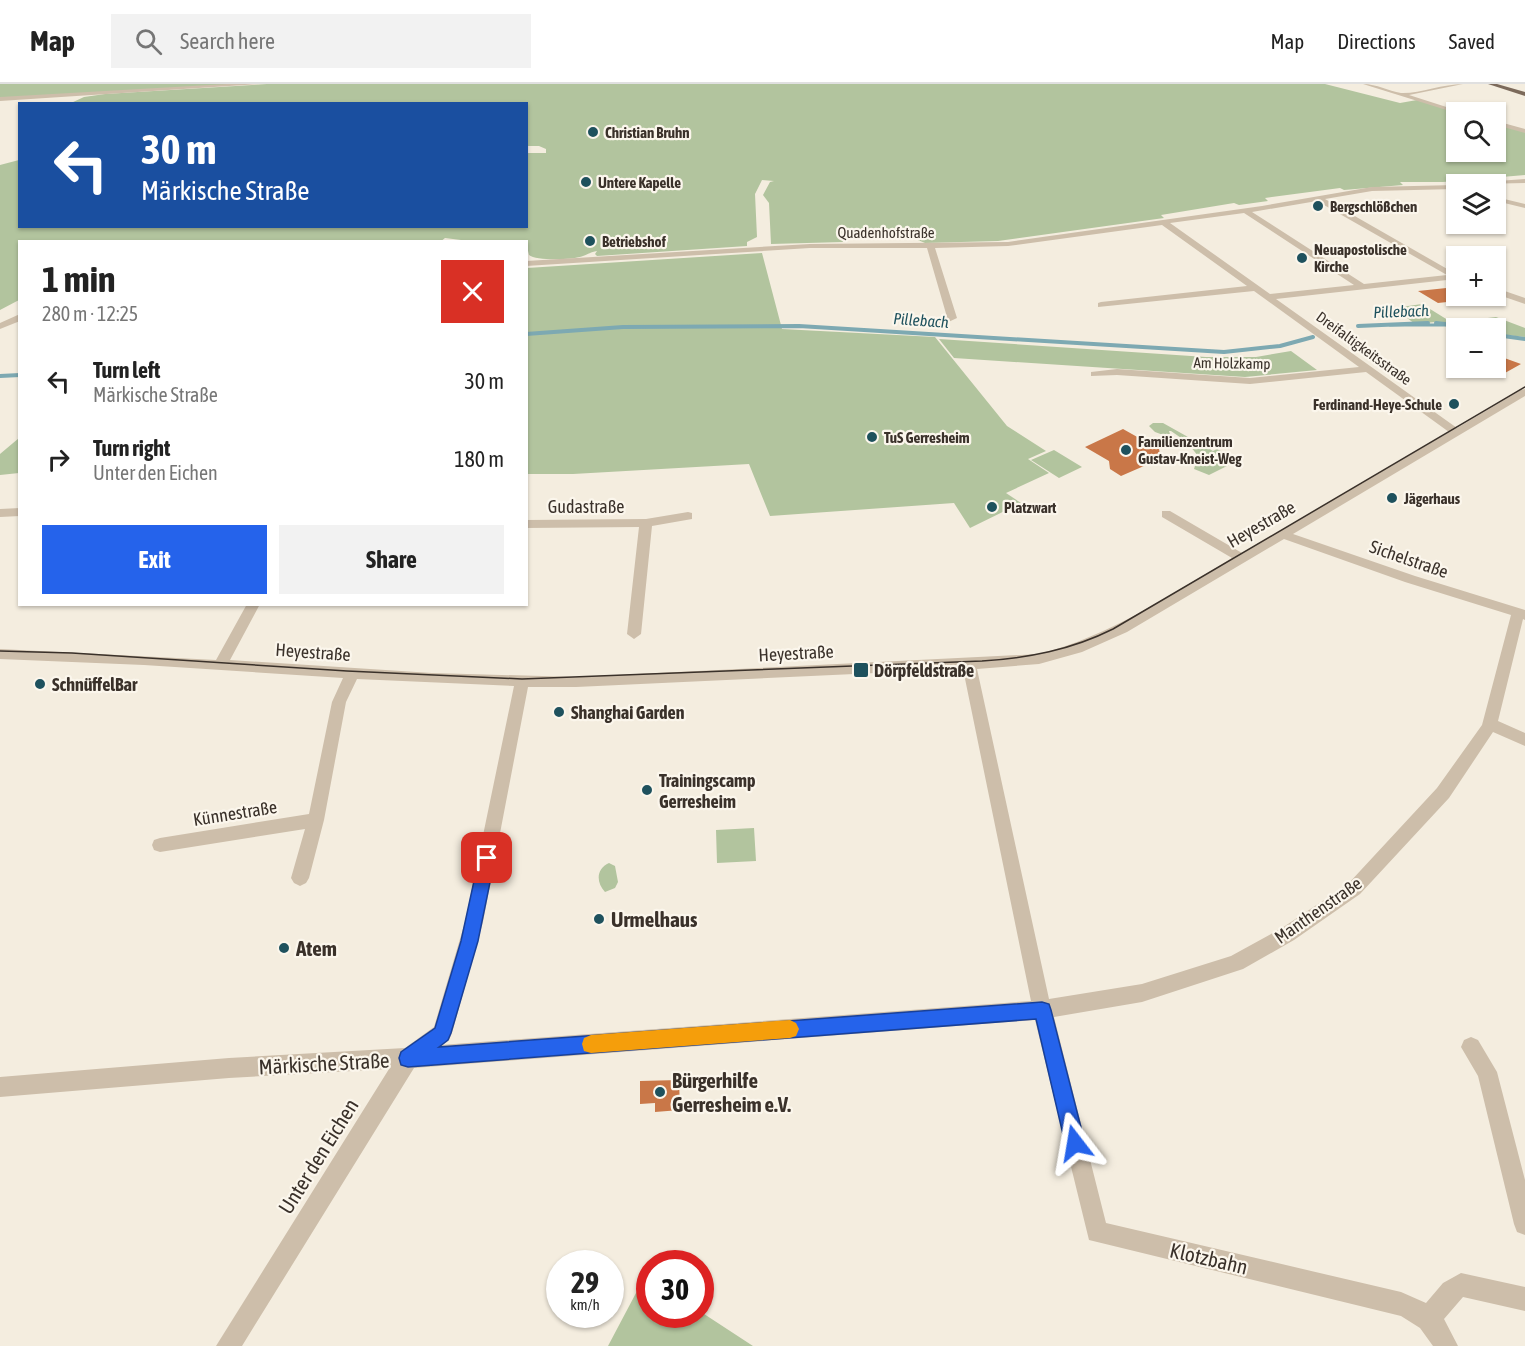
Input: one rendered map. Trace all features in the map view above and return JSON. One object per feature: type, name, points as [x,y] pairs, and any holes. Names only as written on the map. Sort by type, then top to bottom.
[{"type":"main road","points":[[1491,84],[1525,94]]},
{"type":"street","points":[[0,99],[256,84]]},
{"type":"street","points":[[1366,84],[1446,108]]},
{"type":"street","points":[[1402,95],[1460,84]]},
{"type":"street","points":[[1506,126],[1525,131]]},
{"type":"street","points":[[1506,182],[1525,181]]},
{"type":"street","name":"Quadenhofstraße","points":[[528,264],[799,246],[930,246],[1016,243],[1382,188],[1446,187]]},
{"type":"street","points":[[1317,198],[1446,271]]},
{"type":"street","points":[[1506,201],[1525,206]]},
{"type":"street","points":[[1243,209],[1361,286]]},
{"type":"street","name":"Dreifaltigkeitsstraße","points":[[1162,221],[1456,432]]},
{"type":"street","points":[[930,246],[952,318],[942,322]]},
{"type":"street","points":[[1267,297],[1446,278]]},
{"type":"street","points":[[1101,305],[1255,288]]},
{"type":"street","points":[[1506,294],[1525,301]]},
{"type":"street","points":[[0,326],[18,318]]},
{"type":"street","name":"Am Holzkamp","points":[[1095,374],[1117,372],[1250,381],[1367,369]]},
{"type":"street","name":"Heyestraße","points":[[0,654],[110,658],[352,675],[522,682],[576,682],[969,665],[1039,659],[1088,645],[1122,628],[1525,392]]},
{"type":"street","points":[[0,513],[18,512]]},
{"type":"street","points":[[1166,514],[1241,558]]},
{"type":"street","name":"Gudastraße","points":[[528,524],[646,524],[688,516]]},
{"type":"street","name":"Gudastraße","points":[[634,634],[646,524]]},
{"type":"street","name":"Sichelstraße","points":[[1282,534],[1522,614]]},
{"type":"street","points":[[219,665],[253,606]]},
{"type":"street","name":"Manthenstraße","points":[[1042,1010],[1142,993],[1236,963],[1288,934],[1354,889],[1443,793],[1464,767],[1490,724],[1522,614]]},
{"type":"street","points":[[969,665],[1042,1010]]},
{"type":"street","points":[[300,878],[316,820],[339,702],[352,675]]},
{"type":"street","name":"Unter den Eichen","points":[[228,1346],[408,1058],[442,1033],[474,922],[522,682]]},
{"type":"street","points":[[1490,724],[1525,740]]},
{"type":"street","name":"Künnestraße","points":[[160,845],[316,820]]},
{"type":"street","name":"Märkische Straße","points":[[0,1086],[1042,1010]]},
{"type":"street","name":"Klotzbahn","points":[[1042,1010],[1097,1232],[1401,1304],[1422,1313],[1429,1319]]},
{"type":"street","points":[[1471,1047],[1487,1072],[1525,1224]]},
{"type":"street","points":[[1446,1346],[1429,1319],[1451,1291],[1461,1285],[1525,1299]]},
{"type":"green space","points":[[0,84],[245,84],[0,98]]},
{"type":"green space","points":[[267,84],[1325,84],[1400,103],[1417,100],[1446,109],[1446,162],[1506,162],[1506,126],[1525,131],[1525,175],[1506,177],[1506,174],[1446,174],[1446,182],[1400,182],[1403,185],[1344,190],[1340,188],[1265,198],[1268,201],[1239,205],[1234,203],[1161,215],[1164,218],[998,241],[925,243],[911,237],[771,244],[769,203],[763,195],[770,182],[774,181],[762,180],[755,194],[757,237],[747,242],[747,246],[597,256],[595,254],[597,251],[578,257],[555,259],[529,255],[528,240],[445,238],[442,240],[18,240],[18,301],[0,310],[0,165],[18,160],[18,228],[528,228],[528,153],[546,153],[546,149],[539,146],[528,146],[528,102],[73,102],[84,97]]},
{"type":"green space","points":[[762,253],[782,329],[935,337],[1007,426],[1046,451],[1028,459],[1049,473],[1006,493],[1021,503],[970,528],[954,503],[770,516],[749,464],[573,474],[528,474],[528,268]]},
{"type":"green space","points":[[1422,304],[1446,319],[1446,325],[1435,322],[1415,324],[1394,308]]},
{"type":"green space","points":[[1506,321],[1525,328],[1525,337],[1506,335]]},
{"type":"green space","points":[[939,339],[1206,357],[1256,357],[1291,351],[1317,370],[1245,377],[954,358]]},
{"type":"green space","points":[[1153,423],[1163,423],[1213,451],[1217,449],[1236,459],[1235,462],[1209,475],[1194,469],[1198,456],[1187,442],[1171,431],[1166,436],[1155,432],[1149,426]]},
{"type":"green space","points":[[18,439],[18,473],[0,475],[0,454]]},
{"type":"green space","points":[[1054,450],[1082,467],[1059,478],[1031,460]]},
{"type":"green space","points":[[754,828],[756,861],[717,863],[716,830]]},
{"type":"green space","points":[[609,863],[615,866],[618,882],[615,888],[605,892],[600,884],[599,876],[602,869]]},
{"type":"green space","points":[[636,1293],[636,1328],[714,1328],[714,1320],[753,1346],[608,1346],[618,1328],[624,1328],[624,1316]]},
{"type":"building","points":[[1446,288],[1446,302],[1438,303],[1418,291]]},
{"type":"building","points":[[1506,359],[1521,364],[1506,372]]},
{"type":"building","name":"Familienzentrum Gustav-Kneist-Weg","points":[[1123,429],[1148,443],[1158,438],[1160,457],[1158,458],[1160,459],[1121,476],[1110,469],[1109,461],[1085,447]]},
{"type":"building","name":"Bürgerhilfe Gerresheim e.V.","points":[[679,1080],[680,1110],[655,1112],[655,1103],[640,1104],[640,1081]]},
{"type":"waterway","name":"Pillebach","points":[[1358,326],[1428,323]]},
{"type":"waterway","name":"Pillebach","points":[[1436,323],[1446,324]]},
{"type":"waterway","name":"Pillebach","points":[[1390,325],[1446,325]]},
{"type":"waterway","name":"Pillebach","points":[[528,334],[623,327],[799,326],[1224,352],[1280,346],[1313,337]]},
{"type":"waterway","name":"Pillebach","points":[[1506,336],[1525,339]]},
{"type":"waterway","name":"Pillebach","points":[[0,376],[18,375]]},
{"type":"tram line","points":[[0,651],[72,653],[347,671],[522,679],[1016,658],[1065,648],[1113,629],[1525,387]]},
{"type":"slow traffic","points":[[591,1044],[790,1029]]},
{"type":"place","name":"Christian Bruhn","points":[[593,132]]},
{"type":"place","name":"Untere Kapelle","points":[[586,182]]},
{"type":"place","name":"Bergschlößchen","points":[[1318,206]]},
{"type":"place","name":"Betriebshof","points":[[590,241]]},
{"type":"place","name":"Neuapostolische Kirche","points":[[1302,258]]},
{"type":"place","name":"Ferdinand-Heye-Schule","points":[[1454,404]]},
{"type":"place","name":"TuS Gerresheim","points":[[872,437]]},
{"type":"place","name":"Familienzentrum Gustav-Kneist-Weg","points":[[1126,450]]},
{"type":"place","name":"Jägerhaus","points":[[1392,498]]},
{"type":"place","name":"Platzwart","points":[[992,507]]},
{"type":"place","name":"Dörpfeldstraße","points":[[861,670]]},
{"type":"place","name":"SchnüffelBar","points":[[40,684]]},
{"type":"place","name":"Shanghai Garden","points":[[559,712]]},
{"type":"place","name":"Trainingscamp Gerresheim","points":[[647,790]]},
{"type":"place","name":"Urmelhaus","points":[[599,919]]},
{"type":"place","name":"Atem","points":[[284,948]]},
{"type":"place","name":"Bürgerhilfe Gerresheim e.V.","points":[[660,1092]]},
{"type":"route","points":[[487,858],[470,941],[442,1033],[408,1058],[1042,1010],[1075,1143]]}]
